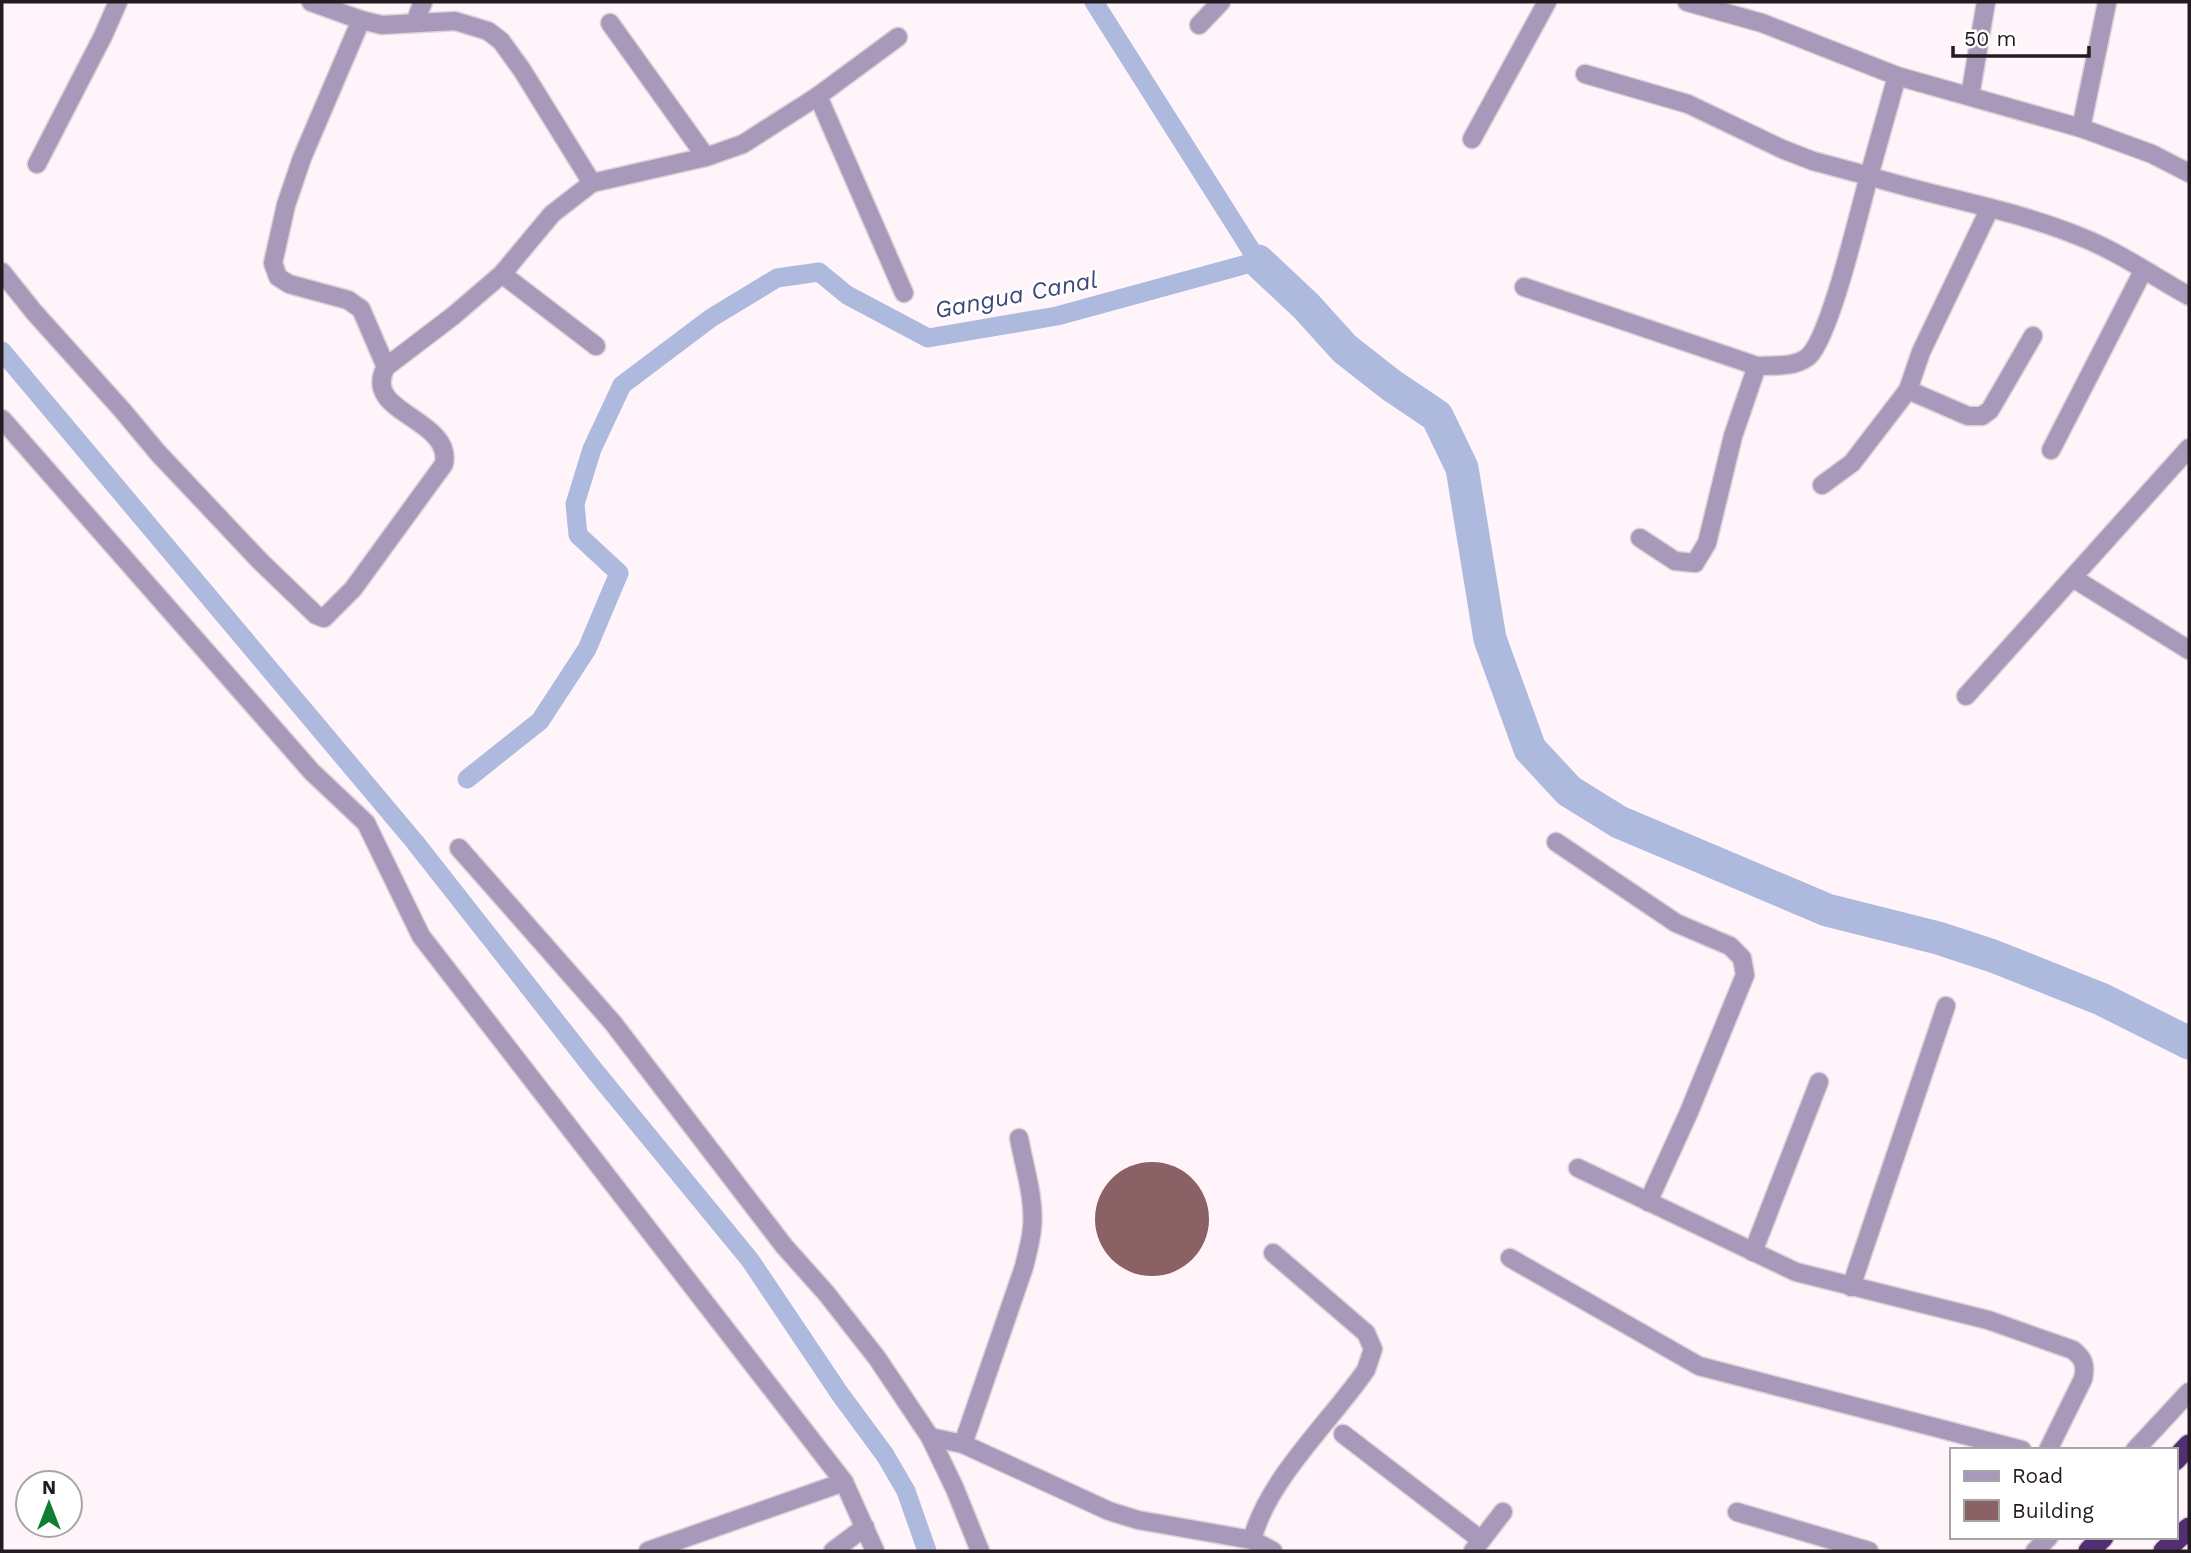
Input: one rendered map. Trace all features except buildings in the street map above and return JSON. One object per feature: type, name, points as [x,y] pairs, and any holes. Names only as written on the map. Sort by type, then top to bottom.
[{"type":"highway","points":[[2177,1458],[2189,1445]]},
{"type":"highway","points":[[2164,1551],[2189,1528]]},
{"type":"street","points":[[37,164],[118,2]]},
{"type":"street","points":[[314,2],[361,20],[396,26],[415,22],[455,21],[488,31],[501,41],[592,183]]},
{"type":"street","points":[[415,22],[423,2]]},
{"type":"street","points":[[1199,25],[1221,2]]},
{"type":"street","points":[[1472,139],[1547,2]]},
{"type":"street","points":[[1687,2],[1762,23],[1897,76],[2081,128],[2152,154],[2189,173]]},
{"type":"street","points":[[1970,96],[1986,2]]},
{"type":"street","points":[[2081,128],[2107,3]]},
{"type":"street","points":[[361,20],[302,158],[286,205],[273,263],[278,276],[289,284],[348,300],[361,309],[386,367]]},
{"type":"street","points":[[610,23],[706,157]]},
{"type":"street","points":[[2,272],[158,453],[260,561],[321,618],[330,615],[353,589],[444,464],[446,453],[439,439],[384,396],[380,385],[381,375],[386,367],[453,316],[502,274],[552,214],[592,183],[706,157],[743,144],[818,96],[898,37]]},
{"type":"street","points":[[1586,74],[1688,104],[1813,161],[1990,208],[2079,236],[2109,248],[2143,271],[2189,296]]},
{"type":"street","points":[[1524,287],[1757,366],[1795,364],[1808,356],[1817,344],[1828,318],[1897,76]]},
{"type":"street","points":[[818,96],[904,293]]},
{"type":"street","points":[[1822,485],[1852,463],[1908,390],[1921,352],[1990,208]]},
{"type":"street","points":[[2051,450],[2143,271]]},
{"type":"street","points":[[502,274],[596,346]]},
{"type":"street","points":[[1908,390],[1968,416],[1982,416],[1990,410],[2033,336]]},
{"type":"street","points":[[1640,538],[1675,561],[1695,563],[1707,543],[1733,436],[1757,366]]},
{"type":"street","points":[[2,419],[312,772],[366,823],[421,936],[844,1482],[875,1551]]},
{"type":"street","points":[[1966,696],[2189,448]]},
{"type":"street","points":[[2073,578],[2189,650]]},
{"type":"street","points":[[1556,842],[1676,923],[1730,946],[1742,958],[1744,964],[1745,975],[1695,1100],[1648,1202]]},
{"type":"street","points":[[460,848],[614,1023],[784,1246],[877,1358],[930,1437],[980,1551]]},
{"type":"street","points":[[1851,1287],[1946,1006]]},
{"type":"street","points":[[1753,1252],[1819,1082]]},
{"type":"street","points":[[963,1444],[1024,1267],[1030,1242],[1031,1207],[1019,1138]]},
{"type":"street","points":[[1578,1168],[1796,1272],[1988,1320],[2073,1350],[2082,1357],[2085,1367],[2083,1379],[2049,1448]]},
{"type":"street","points":[[1252,1541],[1262,1509],[1366,1370],[1373,1349],[1366,1333],[1273,1254]]},
{"type":"street","points":[[1510,1258],[1699,1366],[2014,1448]]},
{"type":"street","points":[[2137,1448],[2189,1392]]},
{"type":"street","points":[[1343,1434],[1477,1546],[1503,1512]]},
{"type":"street","points":[[930,1437],[963,1444],[1109,1511],[1138,1520],[1252,1541],[1273,1551]]},
{"type":"street","points":[[648,1551],[844,1482]]},
{"type":"street","points":[[1737,1512],[1869,1551]]},
{"type":"street","points":[[833,1551],[865,1527]]},
{"type":"waterway","name":"Gangua Canal","points":[[467,779],[540,721],[587,649],[619,573],[578,535],[575,504],[592,449],[622,385],[711,318],[777,278],[819,272],[847,295],[928,338],[1057,316],[1258,261],[1094,2]]},
{"type":"waterway","points":[[1258,261],[1306,306],[1345,349],[1437,416],[1462,468],[1490,639],[1530,749],[1569,791],[1619,822],[1827,910],[1938,938],[1993,956],[2101,999],[2189,1043]]},
{"type":"waterway","points":[[2,351],[414,841],[595,1071],[750,1260],[840,1394],[885,1455],[906,1491],[927,1551]]}]
